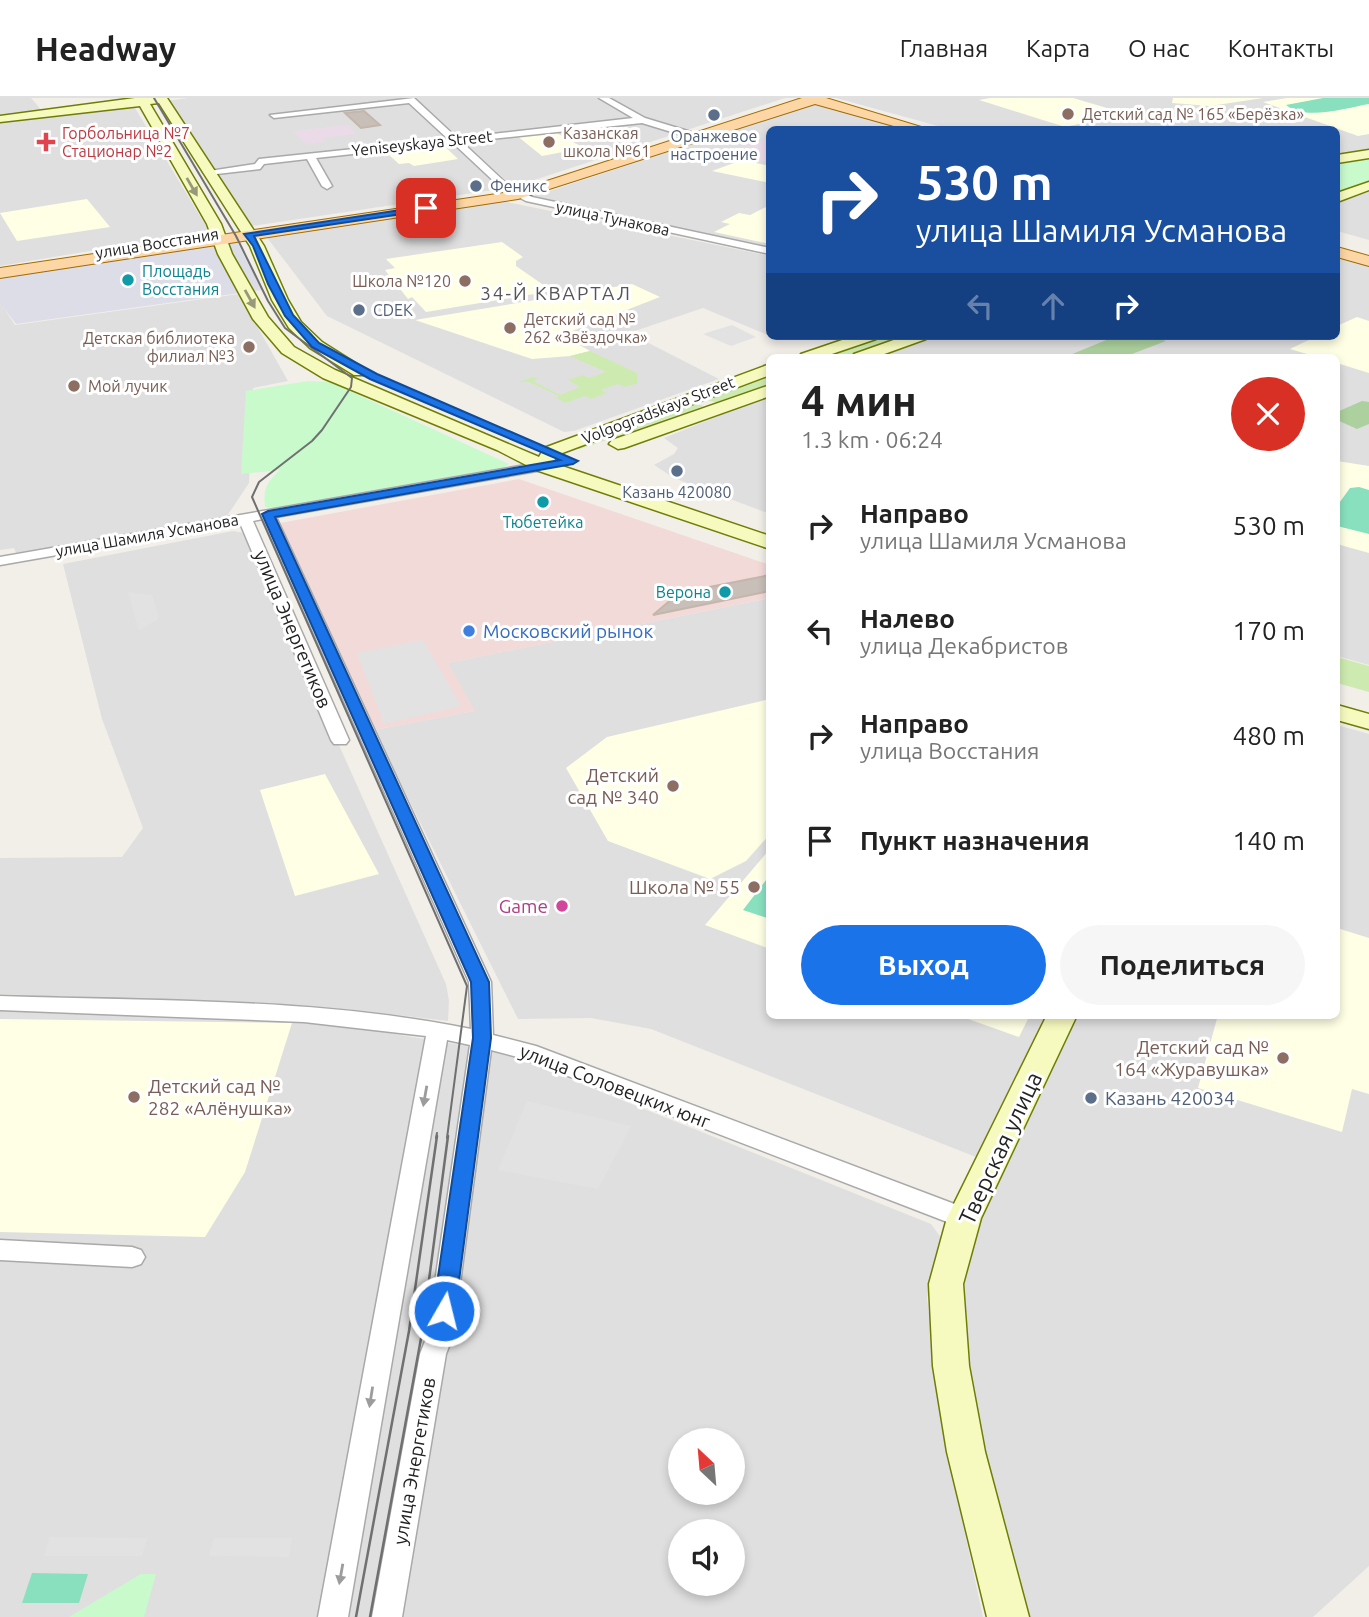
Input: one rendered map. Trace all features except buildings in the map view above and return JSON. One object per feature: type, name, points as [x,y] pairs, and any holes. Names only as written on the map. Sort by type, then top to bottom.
[{"type":"main road","points":[[0,119],[164,98],[261,253],[272,284],[289,316],[316,345],[373,377],[547,459]]},
{"type":"main road","points":[[813,98],[911,126]]},
{"type":"main road","points":[[813,98],[923,126]]},
{"type":"main road","name":"улица Восстания","points":[[515,192],[688,134],[813,98]]},
{"type":"main road","name":"улица Восстания","points":[[0,270],[515,192],[813,98]]},
{"type":"main road","points":[[142,100],[214,224],[261,319],[288,350],[329,374],[503,446],[547,459],[766,541]]},
{"type":"main road","points":[[1340,159],[1369,154]]},
{"type":"main road","points":[[1340,197],[1369,186]]},
{"type":"main road","points":[[1340,252],[1369,261]]},
{"type":"main road","points":[[816,354],[858,340]]},
{"type":"main road","points":[[869,354],[909,340]]},
{"type":"main road","name":"Volgogradskaya Street","points":[[547,459],[766,370]]},
{"type":"main road","name":"Volgogradskaya Street","points":[[547,459],[573,461],[766,391]]},
{"type":"main road","points":[[700,395],[699,401],[703,404],[720,408]]},
{"type":"main road","points":[[573,461],[766,527]]},
{"type":"main road","points":[[1340,697],[1369,705]]},
{"type":"main road","points":[[1340,713],[1369,722]]},
{"type":"main road","name":"Тверская улица","points":[[1008,1617],[966,1452],[951,1366],[946,1284],[964,1219],[1060,1019]]},
{"type":"street","points":[[603,98],[642,120],[688,134]]},
{"type":"street","points":[[274,115],[410,99]]},
{"type":"street","name":"улица Тунакова","points":[[410,99],[515,192],[530,200],[766,250]]},
{"type":"street","name":"Yeniseyskaya Street","points":[[208,172],[310,156],[642,120]]},
{"type":"street","points":[[310,156],[327,186]]},
{"type":"street","name":"улица Шамиля Усманова","points":[[0,561],[245,519],[547,459]]},
{"type":"street","name":"улица Энергетиков","points":[[268,514],[480,982],[482,1038],[440,1336],[433,1354],[387,1617]]},
{"type":"street","name":"улица Энергетиков","points":[[245,519],[340,740]]},
{"type":"street","name":"улица Соловецких юнг","points":[[0,1003],[304,1014],[482,1038],[528,1052],[964,1219]]},
{"type":"street","points":[[333,1617],[438,1030]]},
{"type":"street","points":[[0,1250],[132,1257]]},
{"type":"shaded area","points":[[0,98],[31,98],[43,112],[0,117]]},
{"type":"shaded area","points":[[188,98],[404,98],[500,189],[245,227],[166,101]]},
{"type":"shaded area","points":[[415,98],[785,98],[513,187]]},
{"type":"shaded area","points":[[836,98],[1369,98],[1369,151],[1340,156],[1340,126],[938,126]]},
{"type":"shaded area","name":"Детский сад № 165 «Берёзка»","points":[[1073,98],[1117,111],[1111,117],[1062,126],[979,100]]},
{"type":"shaded area","points":[[1173,98],[1263,98],[1210,106],[1172,103]]},
{"type":"shaded area","points":[[1287,98],[1369,98],[1369,134],[1358,136],[1340,130],[1340,126],[1330,126],[1263,102]]},
{"type":"shaded area","points":[[817,103],[905,126],[766,126],[766,247],[534,196]]},
{"type":"shaded area","points":[[115,106],[135,108],[209,231],[0,266],[0,120]]},
{"type":"shaded area","points":[[348,125],[356,134],[322,138],[325,142],[306,144],[294,131]]},
{"type":"shaded area","name":"Казанская школа №61","points":[[553,131],[584,148],[542,156],[516,135]]},
{"type":"shaded area","points":[[766,139],[766,162],[729,152]]},
{"type":"shaded area","points":[[440,142],[458,159],[414,166],[409,163],[399,164],[388,154],[406,152],[402,147]]},
{"type":"shaded area","points":[[742,160],[766,165],[766,182],[712,171]]},
{"type":"shaded area","points":[[1369,189],[1369,240],[1340,232],[1340,199]]},
{"type":"shaded area","points":[[87,199],[110,227],[17,241],[0,213]]},
{"type":"shaded area","points":[[502,201],[766,255],[766,334],[703,308],[629,333],[719,379],[574,431],[564,432],[327,316],[265,235]]},
{"type":"shaded area","points":[[766,207],[766,243],[714,232],[730,224],[721,222],[739,213],[750,215]]},
{"type":"shaded area","name":"Площадь Восстания","points":[[233,234],[262,290],[16,324],[0,303],[0,270]]},
{"type":"shaded area","name":"Школа №120","points":[[502,242],[523,257],[516,261],[516,266],[552,291],[426,312],[412,297],[408,299],[385,270],[395,268],[386,259]]},
{"type":"shaded area","points":[[1340,255],[1369,264],[1369,665],[1340,657],[1340,354],[888,354],[928,340],[1340,340]]},
{"type":"shaded area","name":"Детский сад № 262 «Звёздочка»","points":[[632,284],[660,297],[562,335],[590,351],[570,356],[532,359],[415,320]]},
{"type":"shaded area","points":[[239,294],[288,381],[253,388],[249,483],[227,516],[16,553],[14,548],[0,550],[0,302],[15,325]]},
{"type":"shaded area","points":[[1357,317],[1369,321],[1369,373],[1340,364],[1340,354],[1307,354],[1290,349],[1309,340],[1340,340],[1340,325]]},
{"type":"shaded area","points":[[732,325],[756,337],[731,346],[703,334]]},
{"type":"shaded area","points":[[766,397],[766,512],[674,478],[654,465],[674,454],[678,448],[664,438]]},
{"type":"shaded area","points":[[1340,461],[1369,466],[1369,553],[1340,545]]},
{"type":"shaded area","name":"Московский рынок","points":[[519,479],[766,564],[766,599],[448,663],[475,711],[374,730],[280,523]]},
{"type":"shaded area","points":[[233,531],[244,533],[446,984],[448,1021],[356,1010],[0,994],[0,858],[122,857],[143,828],[102,719],[63,564]]},
{"type":"shaded area","points":[[128,592],[152,595],[159,618],[139,631]]},
{"type":"shaded area","points":[[766,599],[766,1019],[1043,1019],[976,1157],[651,1029],[591,1018],[518,1019],[374,730],[474,711],[447,663]]},
{"type":"shaded area","points":[[423,640],[461,706],[384,724],[357,653]]},
{"type":"shaded area","name":"Детский сад № 340","points":[[766,700],[766,838],[746,861],[710,879],[608,841],[566,768],[607,737]]},
{"type":"shaded area","points":[[1340,726],[1369,734],[1369,1566],[1313,1617],[1026,1617],[975,1432],[959,1316],[970,1239],[1075,1019],[1340,1019]]},
{"type":"shaded area","points":[[325,774],[379,874],[295,896],[260,790]]},
{"type":"shaded area","name":"Школа № 55","points":[[766,854],[766,948],[705,925]]},
{"type":"shaded area","name":"Детский сад № 164 «Журавушка»","points":[[1340,929],[1369,938],[1369,1094],[1352,1089],[1342,1132],[1198,1088],[1217,1019],[1340,1019]]},
{"type":"shaded area","points":[[0,1008],[323,1022],[502,1052],[931,1224],[942,1239],[927,1298],[944,1436],[983,1617],[0,1617]]},
{"type":"shaded area","name":"Детский сад № 282 «Алёнушка»","points":[[0,1019],[292,1023],[245,1172],[205,1237],[0,1232]]},
{"type":"shaded area","points":[[968,1019],[1028,1019],[1019,1037]]},
{"type":"shaded area","points":[[527,1101],[631,1126],[598,1189],[498,1170]]},
{"type":"shaded area","points":[[50,1537],[147,1538],[142,1556],[44,1556]]},
{"type":"shaded area","points":[[214,1538],[292,1538],[289,1557],[209,1556]]},
{"type":"green space","points":[[1323,98],[1369,98],[1369,104],[1315,113],[1294,110],[1286,105]]},
{"type":"green space","points":[[1369,156],[1369,182],[1340,193],[1340,161]]},
{"type":"green space","points":[[868,340],[898,340],[858,354],[827,354]]},
{"type":"green space","points":[[1106,340],[1166,341],[1132,354],[1072,354]]},
{"type":"green space","points":[[590,351],[637,373],[638,383],[626,387],[618,384],[601,390],[607,393],[591,399],[584,396],[566,403],[556,398],[559,396],[529,382],[519,382],[532,377],[538,378],[533,381],[560,395],[580,387],[568,380],[583,375],[589,378],[606,372],[570,356]]},
{"type":"green space","points":[[766,375],[766,385],[718,403],[703,399]]},
{"type":"green space","points":[[308,381],[330,382],[509,464],[502,469],[275,508],[265,507],[267,486],[280,470],[241,474],[246,391]]},
{"type":"green space","points":[[1362,401],[1369,402],[1369,424],[1357,429],[1340,421],[1340,411]]},
{"type":"green space","points":[[692,403],[704,406],[579,449],[570,447]]},
{"type":"green space","points":[[1350,488],[1369,490],[1369,534],[1340,527],[1340,502]]},
{"type":"green space","points":[[1340,658],[1369,666],[1369,692],[1340,684]]},
{"type":"green space","points":[[766,880],[766,918],[743,910]]},
{"type":"green space","points":[[32,1573],[88,1574],[79,1603],[22,1603]]},
{"type":"green space","points":[[141,1574],[156,1574],[144,1617],[69,1617]]},
{"type":"tram line","points":[[154,98],[236,236],[268,301],[285,328],[352,378],[351,387],[322,430],[312,441],[259,482],[252,497],[467,986],[447,1138]]},
{"type":"tram line","points":[[436,1138],[437,1133]]},
{"type":"tram line","points":[[356,1617],[409,1331],[437,1136]]},
{"type":"tram line","points":[[370,1617],[422,1333],[448,1136]]},
{"type":"place","name":"Детский сад № 165 «Берёзка»","points":[[1068,114]]},
{"type":"place","name":"Оранжевое настроение","points":[[714,115]]},
{"type":"place","name":"Горбольница №7 Стационар №2","points":[[46,142]]},
{"type":"place","name":"Казанская школа №61","points":[[549,142]]},
{"type":"place","name":"Феникс","points":[[476,186]]},
{"type":"place","name":"Площадь Восстания","points":[[128,280]]},
{"type":"place","name":"Школа №120","points":[[465,281]]},
{"type":"place","name":"CDEK","points":[[359,310]]},
{"type":"place","name":"Детский сад № 262 «Звёздочка»","points":[[510,328]]},
{"type":"place","name":"Детская библиотека филиал №3","points":[[249,347]]},
{"type":"place","name":"Мой лучик","points":[[74,386]]},
{"type":"place","name":"Казань 420080","points":[[677,471]]},
{"type":"place","name":"Тюбетейка","points":[[543,502]]},
{"type":"place","name":"Верона","points":[[725,592]]},
{"type":"place","name":"Московский рынок","points":[[469,631]]},
{"type":"place","name":"Детский сад № 340","points":[[673,786]]},
{"type":"place","name":"Школа № 55","points":[[754,887]]},
{"type":"place","name":"Game","points":[[562,906]]},
{"type":"place","name":"Детский сад № 164 «Журавушка»","points":[[1283,1058]]},
{"type":"place","name":"Детский сад № 282 «Алёнушка»","points":[[134,1097]]},
{"type":"place","name":"Казань 420034","points":[[1091,1098]]},
{"type":"district","name":"34-Й КВАРТАЛ","points":[[556,293]]},
{"type":"route","points":[[426,208],[248,234],[264,260],[279,300],[295,325],[316,345],[373,377],[573,461],[268,514],[480,982],[482,1038],[444,1311]]}]
